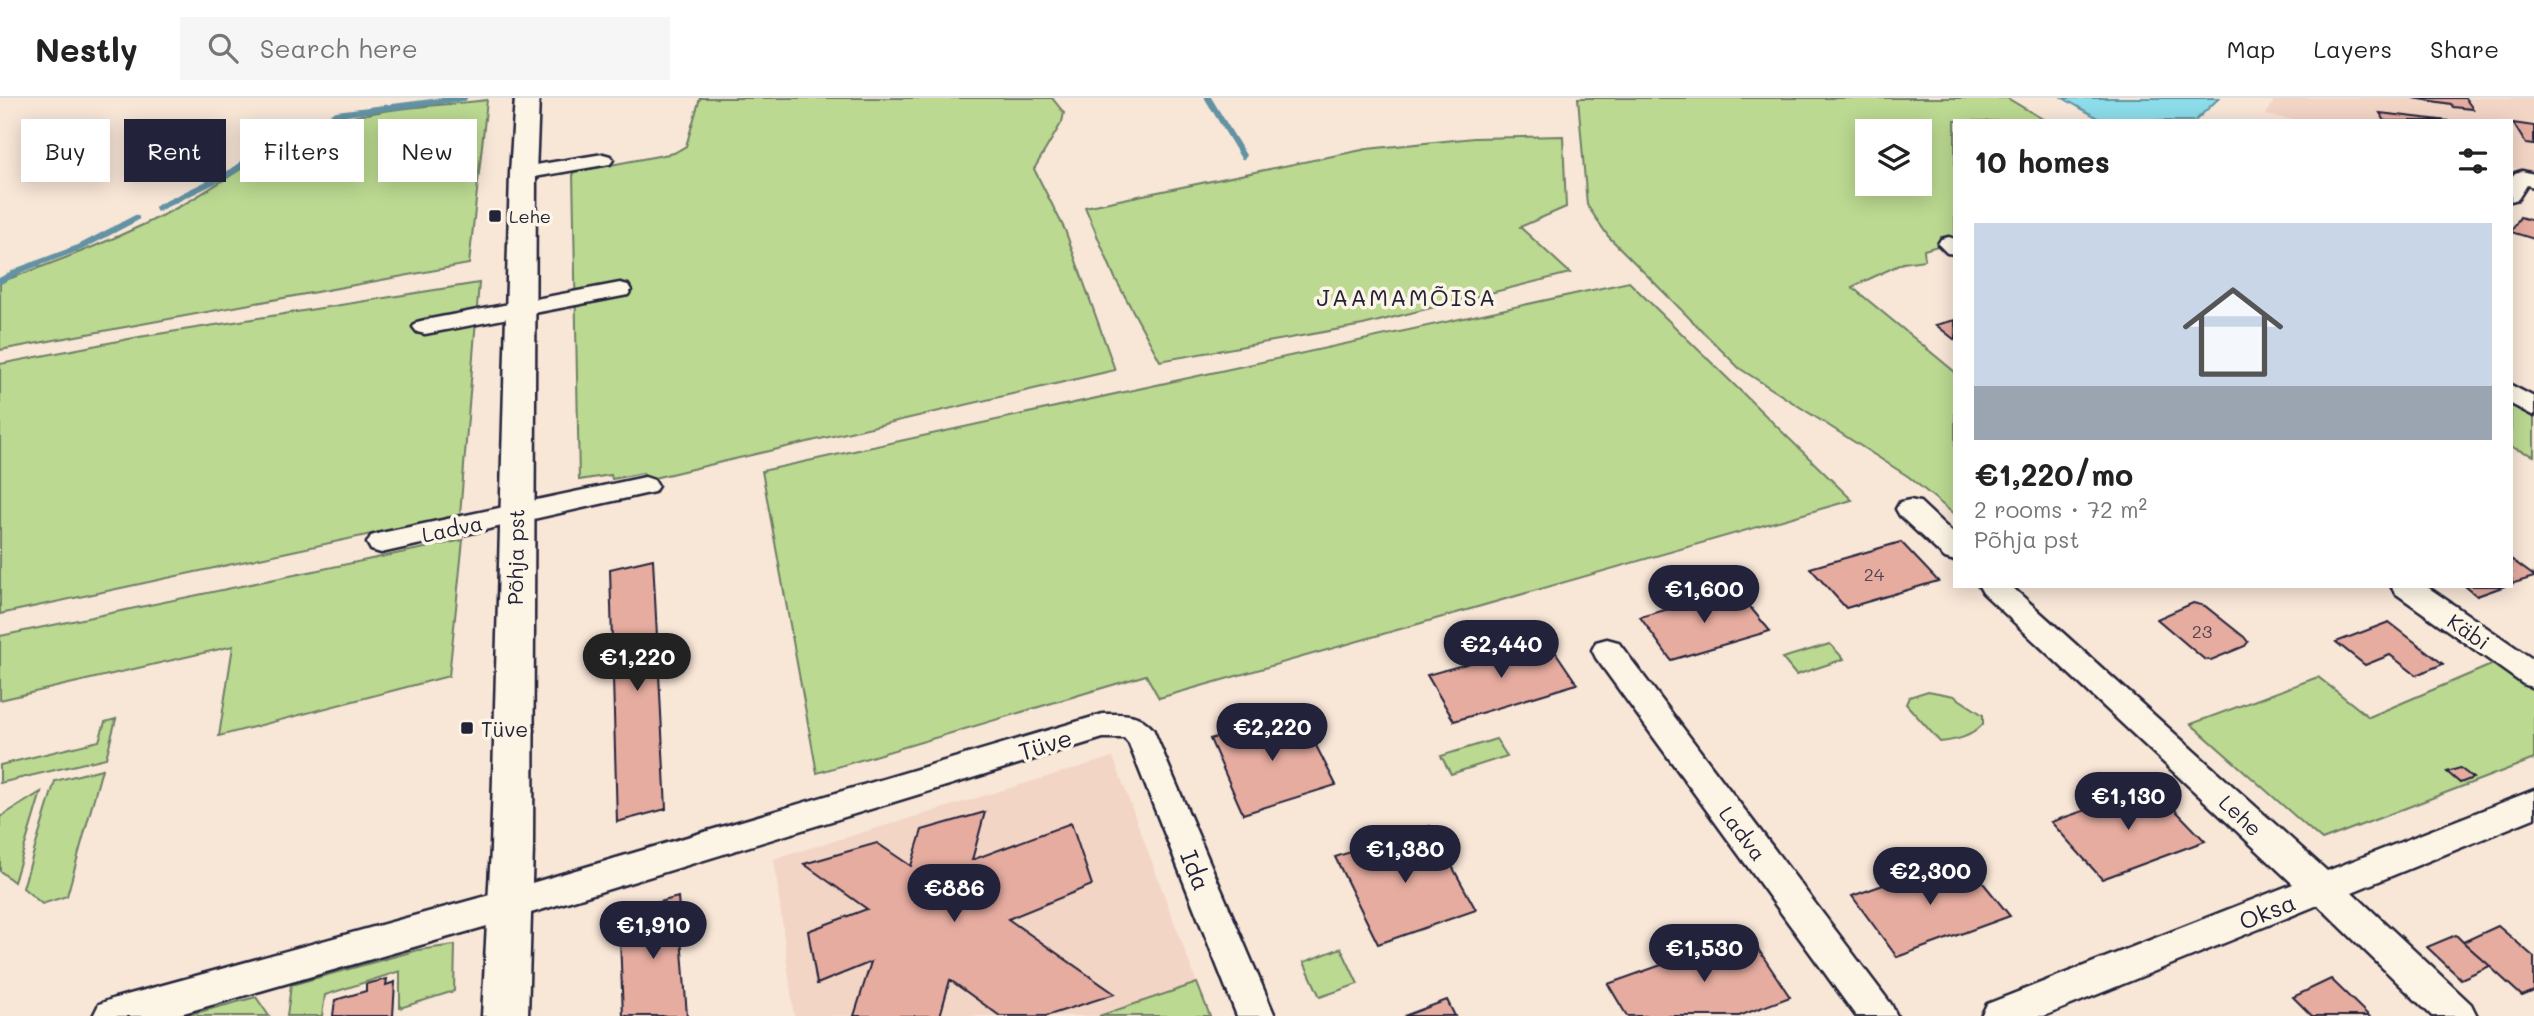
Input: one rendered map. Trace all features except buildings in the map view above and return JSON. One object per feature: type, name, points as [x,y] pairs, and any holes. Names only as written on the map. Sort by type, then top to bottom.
[{"type":"street","name":"Põhja pst","points":[[505,1016],[512,848],[516,514],[527,98]]},
{"type":"street","points":[[523,173],[603,160]]},
{"type":"street","points":[[2513,192],[2522,177],[2534,181]]},
{"type":"street","points":[[425,327],[620,290]]},
{"type":"street","points":[[2513,394],[2534,408]]},
{"type":"street","name":"Ladva","points":[[381,543],[645,486]]},
{"type":"street","points":[[1910,509],[1953,549]]},
{"type":"street","name":"Lehe","points":[[1995,588],[2284,855],[2325,889],[2458,1016]]},
{"type":"street","name":"Käbi","points":[[2408,588],[2534,676]]},
{"type":"street","name":"Ladva","points":[[1607,650],[1878,1016]]},
{"type":"street","name":"Tüve","points":[[112,1016],[508,905],[1103,726],[1132,726]]},
{"type":"street","name":"Ida","points":[[1132,726],[1142,738],[1256,1016]]},
{"type":"street","name":"Oksa","points":[[2000,1016],[2534,804]]},
{"type":"shaded area","points":[[2272,98],[2534,98],[2534,173],[2513,168],[2513,119],[2290,119],[2265,115],[2273,102]]},
{"type":"shaded area","points":[[1113,757],[1209,1016],[794,1016],[774,859]]},
{"type":"green space","points":[[700,98],[1052,98],[1064,113],[1062,122],[1034,169],[1065,230],[1115,370],[645,480],[643,473],[612,479],[611,475],[579,480],[573,172],[674,153],[686,146]]},
{"type":"green space","points":[[1578,98],[2007,98],[2043,119],[1953,119],[1953,242],[1924,250],[1925,260],[1903,263],[1852,287],[1953,370],[1953,513],[1909,477],[1739,368],[1608,236],[1587,205]]},
{"type":"green space","points":[[487,100],[469,264],[0,350],[0,282],[141,226],[219,182],[226,182],[226,178],[240,169],[240,182],[364,182],[364,119],[344,119],[402,109]]},
{"type":"green space","points":[[1563,136],[1566,207],[1520,227],[1570,273],[1363,325],[1160,361],[1115,278],[1085,207],[1367,149],[1474,138]]},
{"type":"green space","points":[[1629,282],[1852,500],[1159,698],[1146,675],[817,773],[762,471]]},
{"type":"green space","points":[[479,283],[460,515],[0,614],[0,364],[139,337]]},
{"type":"green space","points":[[2513,403],[2534,418],[2534,456],[2513,448]]},
{"type":"green space","points":[[463,540],[449,676],[219,736],[233,646],[0,700],[0,636]]},
{"type":"green space","points":[[1830,644],[1844,659],[1796,675],[1782,658]]},
{"type":"green space","points":[[2496,663],[2534,691],[2534,759],[2322,840],[2191,724],[2318,677],[2369,717]]},
{"type":"green space","points":[[1928,691],[1954,696],[1983,715],[1983,724],[1964,737],[1940,742],[1906,704],[1909,697]]},
{"type":"green space","points":[[116,719],[106,758],[0,783],[0,765],[99,741],[105,722]]},
{"type":"green space","points":[[1496,739],[1507,756],[1451,774],[1441,756]]},
{"type":"green space","points":[[102,769],[67,896],[42,904],[23,888],[55,781]]},
{"type":"green space","points":[[41,792],[14,882],[0,871],[0,817]]},
{"type":"green space","points":[[455,945],[454,991],[400,1008],[400,971],[325,995],[322,1016],[287,1016],[291,985],[418,950]]},
{"type":"green space","points":[[1341,948],[1358,984],[1320,997],[1304,962]]},
{"type":"green space","points":[[1197,983],[1210,1016],[1099,1016]]},
{"type":"green space","points":[[256,997],[269,1016],[184,1016]]},
{"type":"water","points":[[2063,98],[2219,98],[2197,119],[2100,119]]},
{"type":"waterway","points":[[158,208],[232,172],[257,153],[337,114],[464,98]]},
{"type":"waterway","points":[[1208,98],[1243,156]]},
{"type":"waterway","points":[[0,281],[20,270],[81,247],[136,218]]},
{"type":"place","name":"Lehe","points":[[495,216]]},
{"type":"place","name":"Tüve","points":[[467,728]]},
{"type":"district","name":"JAAMAMÕISA","points":[[1407,296]]}]
